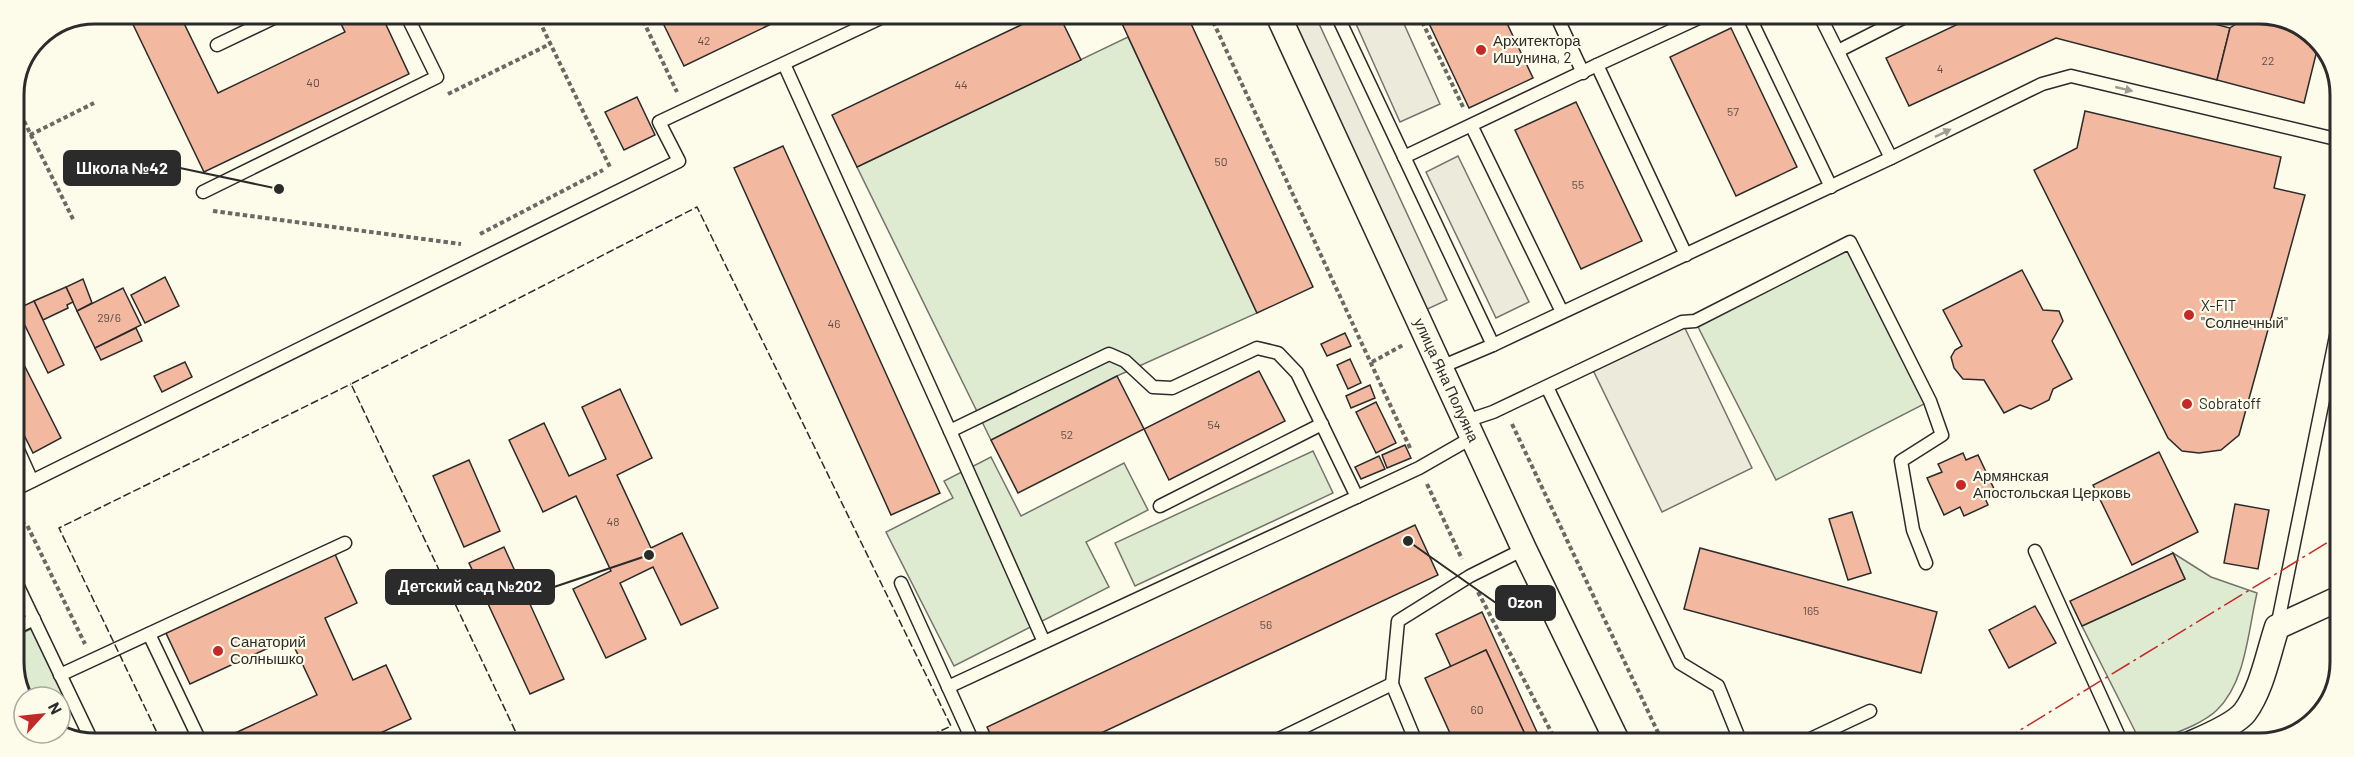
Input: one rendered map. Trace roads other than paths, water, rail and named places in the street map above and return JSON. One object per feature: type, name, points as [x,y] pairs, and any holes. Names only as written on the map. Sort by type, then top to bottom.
[{"type":"street","name":"улица Яна Полуяна","points":[[1282,24],[1524,549],[1613,733]]},
{"type":"street","points":[[2213,733],[2244,713],[2260,679],[2277,627],[2330,603]]},
{"type":"lane","points":[[217,45],[261,24]]},
{"type":"lane","points":[[203,192],[437,77],[411,24]]},
{"type":"lane","points":[[24,485],[213,389],[679,161],[659,122],[868,24]]},
{"type":"lane","points":[[1340,24],[1493,345]]},
{"type":"lane","points":[[1560,24],[1583,73]]},
{"type":"lane","points":[[1404,157],[1472,127],[1686,24]]},
{"type":"lane","points":[[1753,24],[1831,187]]},
{"type":"lane","points":[[1824,24],[1891,159]]},
{"type":"lane","points":[[1838,51],[1891,24]]},
{"type":"lane","points":[[784,64],[1044,642]]},
{"type":"lane","points":[[1598,65],[1686,255]]},
{"type":"lane","points":[[1441,367],[1493,345],[1891,159],[2042,84],[2071,76],[2330,138]]},
{"type":"lane","points":[[1472,127],[1562,312]]},
{"type":"lane","points":[[948,687],[1419,468],[1469,429],[1504,407],[1682,322],[1695,321],[1850,242],[1930,401],[1942,435],[1901,461],[1913,530],[1926,563]]},
{"type":"lane","points":[[950,431],[1108,354],[1125,361],[1153,387],[1172,388],[1257,348],[1278,353],[1297,373],[1357,497]]},
{"type":"lane","points":[[2277,627],[2330,365]]},
{"type":"lane","points":[[1547,387],[1680,663],[1718,686],[1737,733]]},
{"type":"lane","points":[[1160,506],[1322,424]]},
{"type":"lane","points":[[24,463],[32,481]]},
{"type":"lane","points":[[60,675],[345,543]]},
{"type":"lane","points":[[1412,733],[1392,684],[1398,621],[1470,576],[1524,549]]},
{"type":"lane","points":[[2035,550],[2117,733]]},
{"type":"lane","points":[[901,583],[969,733]]},
{"type":"lane","points":[[24,598],[88,732]]},
{"type":"lane","points":[[24,624],[34,619]]},
{"type":"lane","points":[[149,634],[196,733]]},
{"type":"lane","points":[[1291,733],[1392,684]]},
{"type":"lane","points":[[1823,733],[1870,711]]},
{"type":"place","name":"Архитектора Ишунина, 2","points":[[1481,50]]},
{"type":"place","name":"Школа №42","points":[[279,189]]},
{"type":"place","name":"X-FIT \"Солнечный\"","points":[[2189,315]]},
{"type":"place","name":"Sobratoff","points":[[2187,404]]},
{"type":"place","name":"Армянская Апостольская Церковь","points":[[1961,485]]},
{"type":"place","name":"Ozon","points":[[1408,541]]},
{"type":"place","name":"Детский сад №202","points":[[649,555]]},
{"type":"place","name":"Санаторий Солнышко","points":[[218,651]]}]
